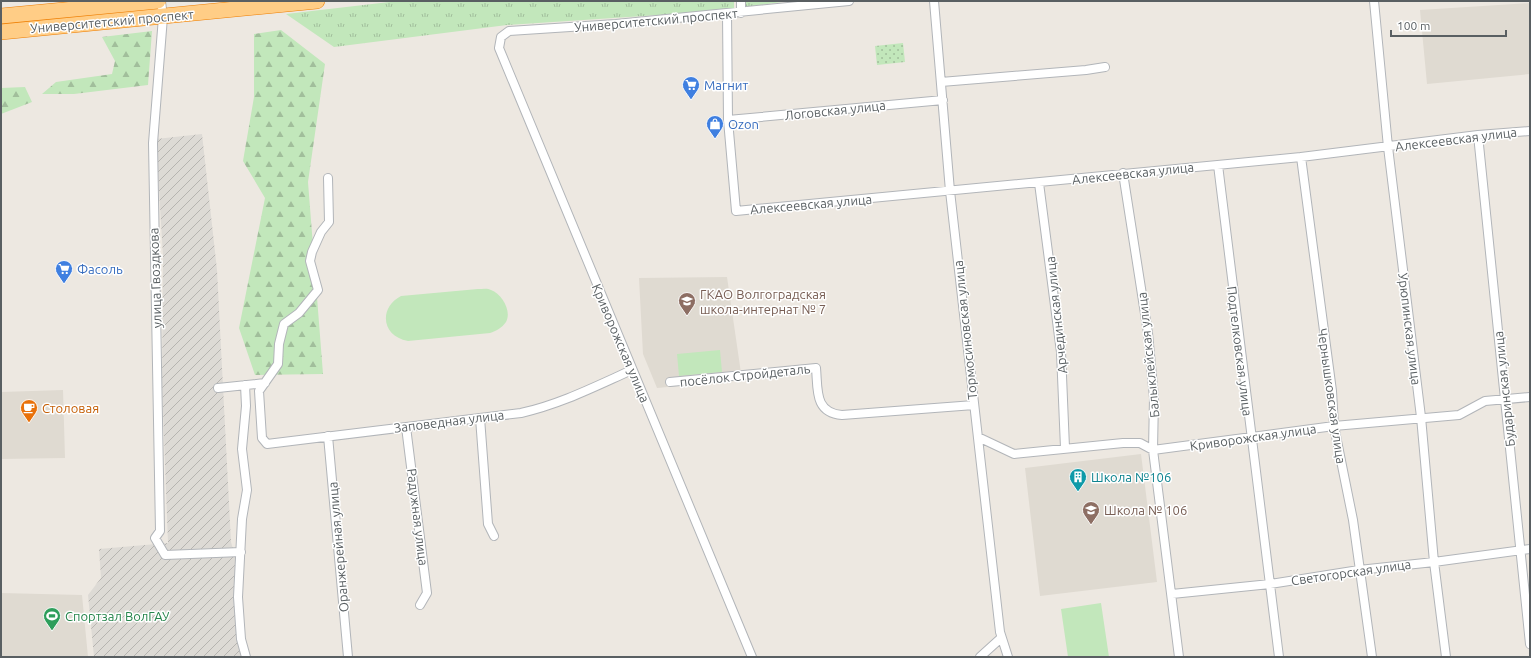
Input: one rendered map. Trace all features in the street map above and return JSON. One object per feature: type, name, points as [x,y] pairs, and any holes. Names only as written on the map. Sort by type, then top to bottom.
[{"type":"highway","name":"Университетский проспект","points":[[1,16],[160,1]]},
{"type":"highway","name":"Университетский проспект","points":[[1,32],[318,1]]},
{"type":"street","name":"улица Гвоздкова","points":[[160,1],[164,17],[153,143],[160,531],[155,538],[165,555],[241,552]]},
{"type":"street","points":[[741,1],[742,12]]},
{"type":"street","name":"Университетский проспект","points":[[509,31],[616,24],[849,1]]},
{"type":"street","name":"Тормосиновская улица","points":[[934,1],[950,191],[974,405],[1001,638],[1008,657]]},
{"type":"street","name":"Урюпинская улица","points":[[1374,1],[1388,147],[1421,417],[1434,562],[1446,657]]},
{"type":"street","points":[[727,14],[728,120]]},
{"type":"street","name":"Криворожская улица","points":[[509,31],[501,37],[499,48],[752,657]]},
{"type":"street","points":[[941,82],[1086,70],[1105,67]]},
{"type":"street","name":"Логовская улица","points":[[728,120],[942,100]]},
{"type":"street","name":"Алексеевская улица","points":[[728,120],[736,212],[1039,183],[1123,173],[1301,157],[1478,135],[1530,131]]},
{"type":"street","name":"Бударинская улица","points":[[1478,135],[1530,644]]},
{"type":"street","name":"Чернышковская улица","points":[[1301,157],[1332,392],[1334,426],[1354,520],[1359,570],[1372,657]]},
{"type":"street","name":"Подтелковская улица","points":[[1218,164],[1250,438],[1279,657]]},
{"type":"street","name":"Балыклейская улица","points":[[1123,173],[1148,334],[1154,398],[1153,450],[1179,657]]},
{"type":"street","points":[[218,388],[266,383],[278,364],[279,344],[284,324],[299,313],[318,290],[310,261],[312,252],[321,232],[329,222],[328,178]]},
{"type":"street","name":"Арчединская улица","points":[[1039,183],[1061,352],[1065,448]]},
{"type":"street","name":"посёлок Стройдеталь","points":[[670,382],[816,368],[819,401],[831,414],[842,415],[974,405]]},
{"type":"street","name":"Заповедная улица","points":[[266,383],[258,391],[262,438],[267,444],[480,418],[541,408],[575,396],[632,370]]},
{"type":"street","points":[[245,385],[246,406],[242,449],[247,490],[242,519],[238,597],[241,639],[246,657]]},
{"type":"street","name":"Криворожская улица","points":[[978,436],[1014,454],[1065,448],[1140,444],[1153,450],[1334,426],[1421,417],[1459,415],[1485,401],[1530,397]]},
{"type":"street","points":[[480,418],[488,524],[494,536]]},
{"type":"street","name":"Радужная улица","points":[[406,427],[427,593],[420,605]]},
{"type":"street","name":"Оранжерейная улица","points":[[328,436],[348,657]]},
{"type":"street","name":"Светогорская улица","points":[[1172,594],[1270,584],[1359,570],[1434,562],[1530,549]]},
{"type":"street","points":[[980,657],[1001,638]]},
{"type":"shaded area","points":[[1530,3],[1530,74],[1427,84],[1420,10]]},
{"type":"shaded area","points":[[202,134],[217,270],[231,542],[236,560],[241,657],[94,657],[88,595],[101,578],[99,549],[168,543],[162,383],[163,256],[156,139]]},
{"type":"shaded area","name":"ГКАО Волгоградская школа-интернат № 7","points":[[727,277],[742,380],[657,388],[643,354],[639,278]]},
{"type":"shaded area","points":[[63,390],[65,458],[1,459],[1,392]]},
{"type":"shaded area","name":"Школа № 106","points":[[1141,454],[1157,582],[1040,596],[1025,468]]},
{"type":"shaded area","points":[[1,593],[82,595],[88,657],[1,657]]},
{"type":"green space","points":[[398,1],[734,1],[734,10],[507,25],[334,47],[286,14]]},
{"type":"green space","points":[[745,1],[789,1],[745,7]]},
{"type":"green space","points":[[281,30],[325,64],[308,182],[323,374],[255,375],[239,328],[265,198],[243,161],[254,97],[254,34]]},
{"type":"green space","points":[[152,31],[148,85],[74,94],[42,94],[56,82],[112,74],[115,61],[102,37]]},
{"type":"green space","points":[[903,43],[905,62],[877,65],[875,46]]},
{"type":"green space","points":[[25,87],[32,102],[1,114],[1,88]]},
{"type":"green space","points":[[488,289],[495,292],[505,303],[508,318],[501,328],[490,333],[408,341],[399,338],[388,328],[386,314],[394,301],[401,296]]},
{"type":"green space","points":[[720,350],[722,372],[679,376],[677,354]]},
{"type":"green space","points":[[1101,603],[1109,657],[1068,657],[1061,609]]},
{"type":"place","name":"Магнит","points":[[691,100]]},
{"type":"place","name":"Ozon","points":[[715,139]]},
{"type":"place","name":"Фасоль","points":[[64,284]]},
{"type":"place","name":"ГКАО Волгоградская школа-интернат № 7","points":[[687,316]]},
{"type":"place","name":"Столовая","points":[[29,423]]},
{"type":"place","name":"Школа №106","points":[[1078,492]]},
{"type":"place","name":"Школа № 106","points":[[1091,525]]},
{"type":"place","name":"Спортзал ВолГАУ","points":[[52,631]]}]
